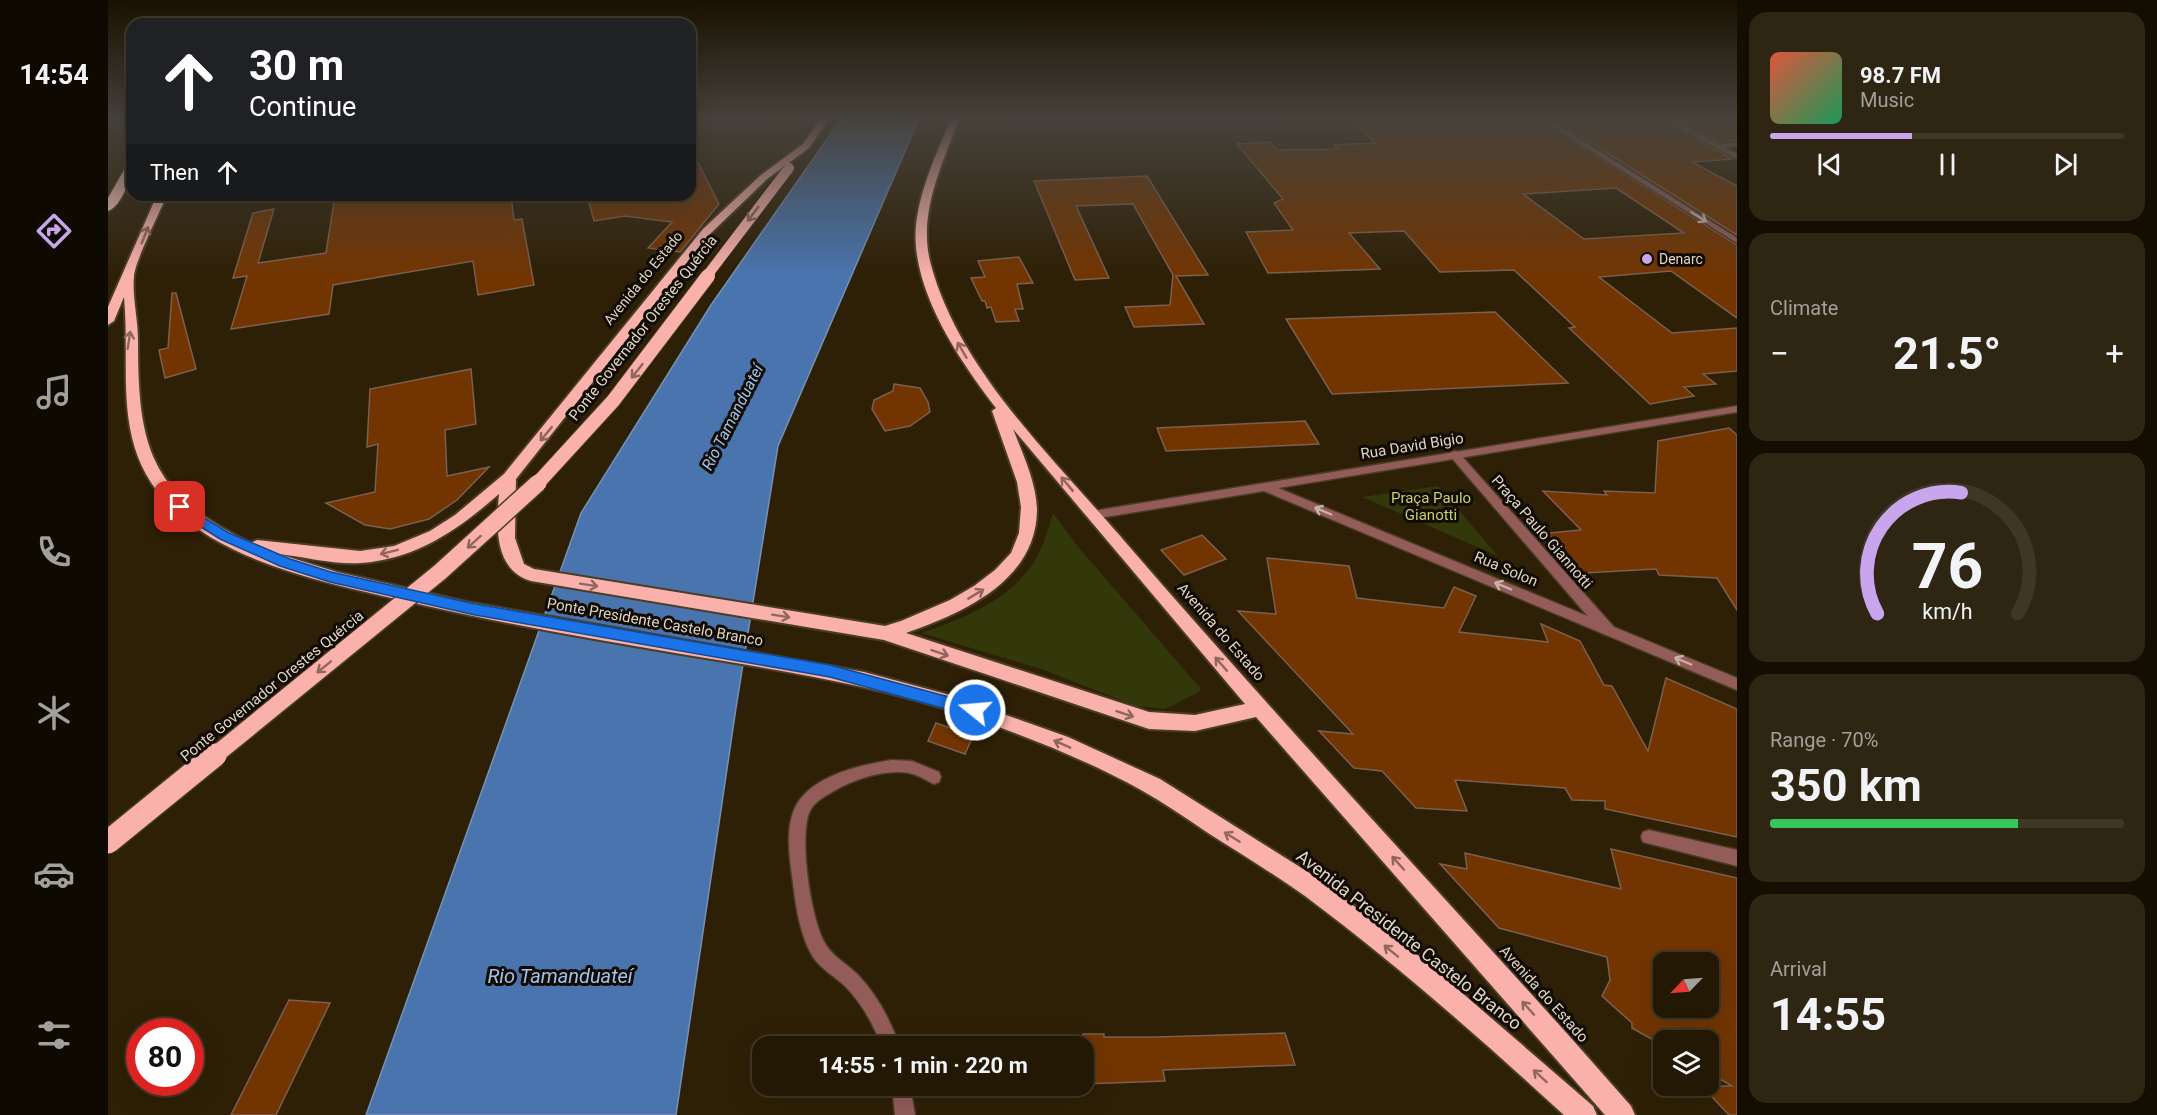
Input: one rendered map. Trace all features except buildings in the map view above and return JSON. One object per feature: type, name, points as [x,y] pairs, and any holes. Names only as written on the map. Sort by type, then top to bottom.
[{"type":"highway","name":"Avenida do Estado","points":[[244,545],[300,548],[360,557],[396,551],[423,541],[461,519],[509,478],[707,231],[772,171]]},
{"type":"highway","name":"Ponte Governador Orestes Quércia","points":[[108,842],[431,580],[514,507],[569,452],[613,401],[787,171]]},
{"type":"highway","name":"Avenida do Estado","points":[[936,171],[920,224],[920,244],[925,267],[941,309],[961,350],[995,399],[1259,708],[1622,1115]]},
{"type":"highway","points":[[108,208],[126,176]]},
{"type":"highway","points":[[108,321],[159,201]]},
{"type":"highway","name":"Ponte Presidente Castelo Branco","points":[[128,274],[133,305],[125,391],[127,414],[135,447],[153,479],[173,501],[198,520],[244,545],[330,577],[475,610],[830,671]]},
{"type":"highway","points":[[885,633],[933,617],[983,591],[1009,567],[1026,539],[1030,509],[1019,465],[995,399]]},
{"type":"highway","name":"Ponte Presidente Castelo Branco","points":[[509,478],[506,509],[509,546],[512,559],[519,568],[531,575],[885,633]]},
{"type":"highway","points":[[885,633],[1130,716],[1164,725],[1199,724],[1259,708]]},
{"type":"highway","name":"Avenida Presidente Castelo Branco","points":[[830,671],[918,693],[1013,722],[1146,782],[1314,890],[1515,1053],[1584,1115]]},
{"type":"street","points":[[1626,171],[1737,241]]},
{"type":"street","name":"Rua David Bigio","points":[[1093,515],[1737,409]]},
{"type":"street","name":"Praça Paulo Giannotti","points":[[1454,454],[1608,630]]},
{"type":"street","name":"Rua Solon","points":[[1263,486],[1737,684]]},
{"type":"street","points":[[887,1036],[854,983],[824,961],[812,935],[798,843],[801,811],[817,794],[852,775],[883,766],[908,766],[934,777]]},
{"type":"street","points":[[1649,837],[1737,858]]},
{"type":"street","points":[[902,1096],[905,1115]]},
{"type":"green space","name":"Praça Paulo Gianotti","points":[[1438,486],[1498,556],[1362,497]]},
{"type":"green space","points":[[1053,513],[1079,548],[1201,689],[1197,693],[1165,709],[1136,706],[1041,669],[921,633],[974,612],[1006,592],[1020,580],[1041,549]]},
{"type":"water","name":"Rio Tamanduateí","points":[[805,171],[897,171],[778,446],[736,708],[676,1115],[366,1115],[581,513],[711,305]]},
{"type":"place","name":"Denarc","points":[[1647,259]]},
{"type":"route","points":[[180,507],[225,536],[285,562],[330,577],[475,610],[830,671],[975,710]]}]
